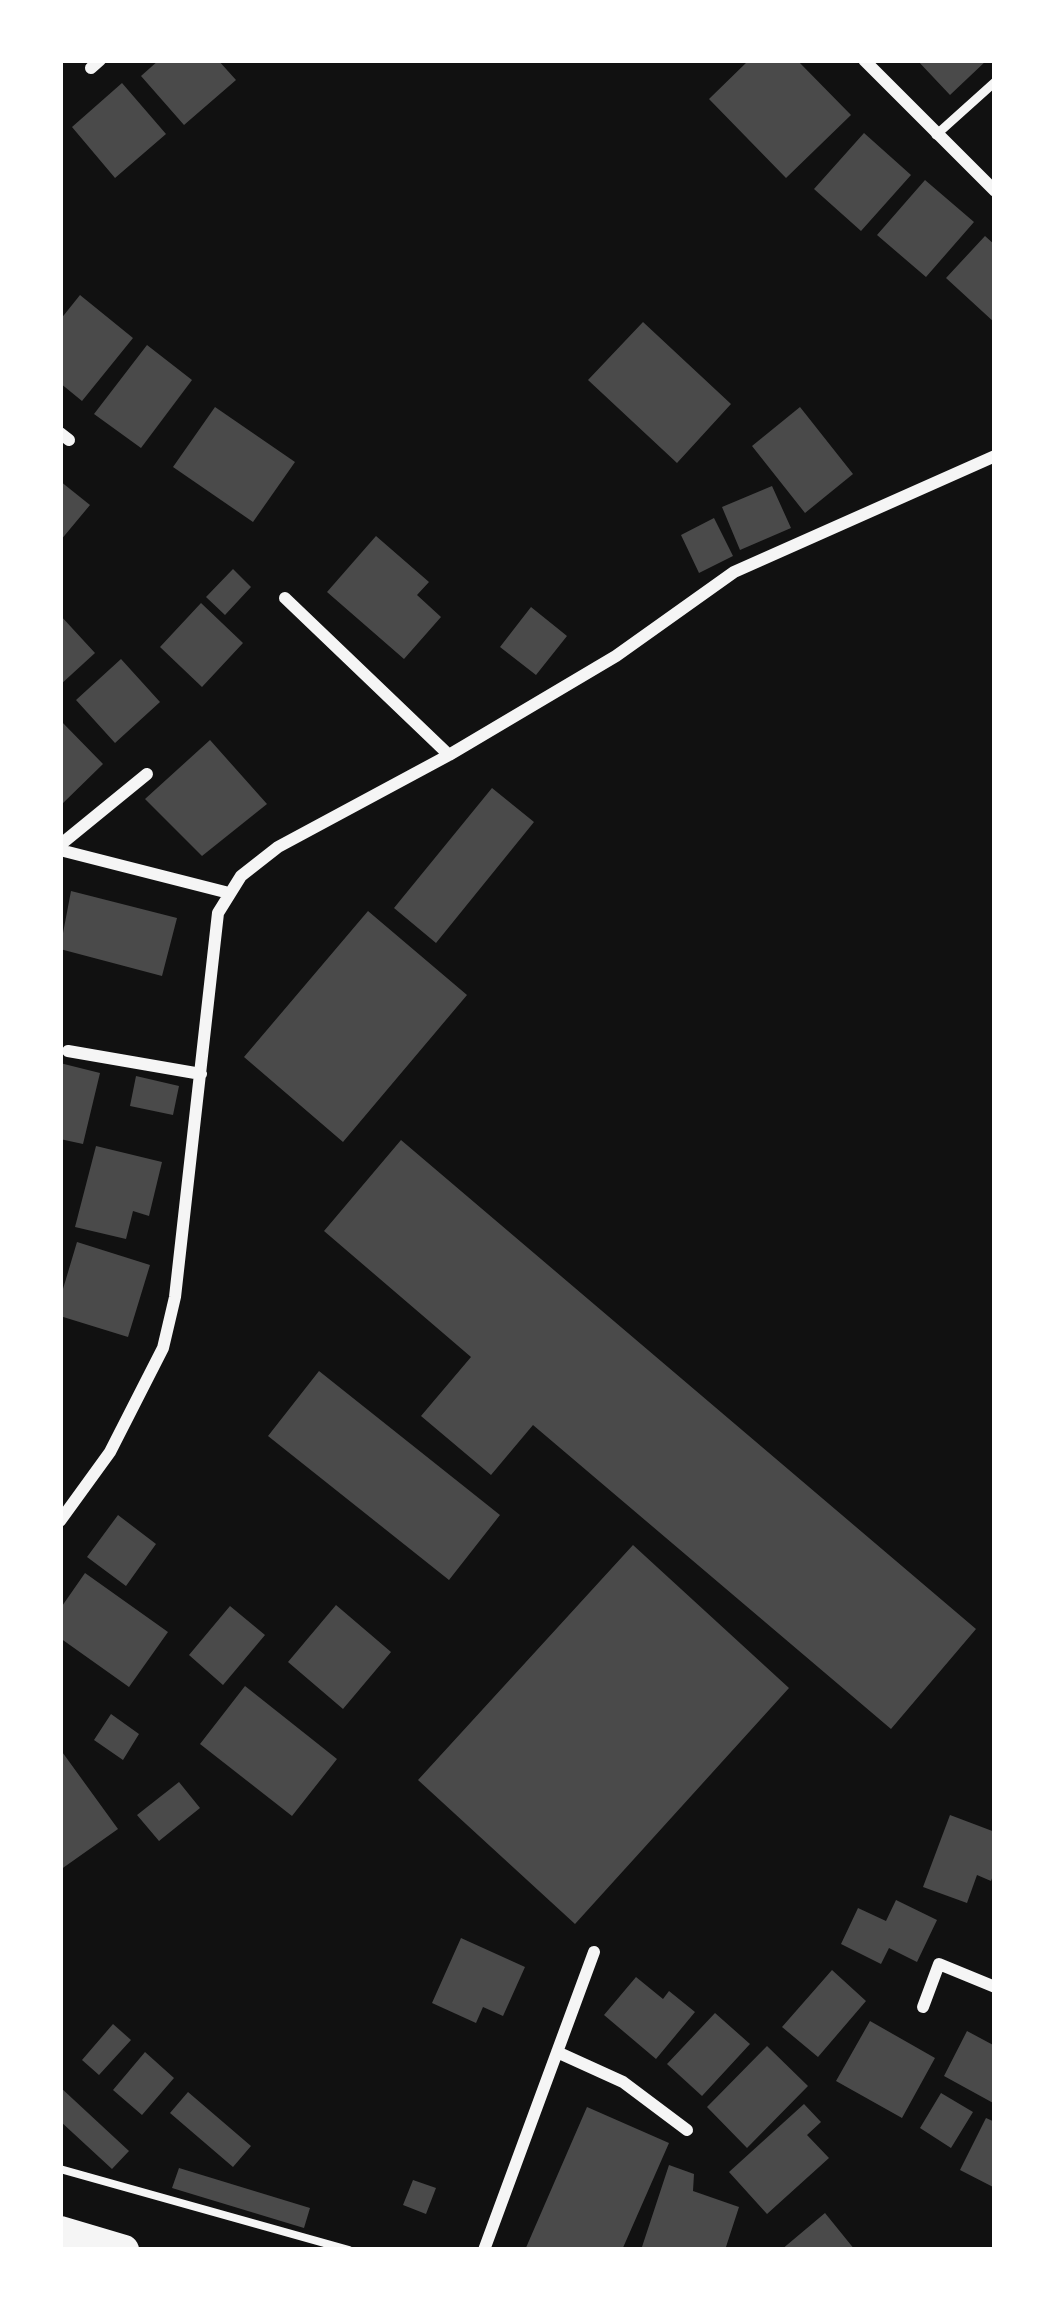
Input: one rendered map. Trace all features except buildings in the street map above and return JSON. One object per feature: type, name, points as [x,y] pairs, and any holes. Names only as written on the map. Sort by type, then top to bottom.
[{"type":"main road","points":[[60,2231],[124,2250]]},
{"type":"street","points":[[864,60],[995,191]]},
{"type":"street","points":[[60,1521],[110,1452],[163,1348],[175,1298],[218,913],[241,876],[278,847],[449,755],[616,656],[734,572],[995,456]]},
{"type":"street","points":[[285,598],[449,755]]},
{"type":"street","points":[[60,848],[147,774]]},
{"type":"street","points":[[60,848],[229,893]]},
{"type":"street","points":[[68,1051],[201,1074]]},
{"type":"street","points":[[484,2250],[594,1952]]},
{"type":"street","points":[[923,2007],[939,1964],[995,1987]]},
{"type":"street","points":[[557,2052],[622,2082],[687,2130]]},
{"type":"lane","points":[[936,135],[995,82]]},
{"type":"path","points":[[60,2169],[350,2250]]}]
